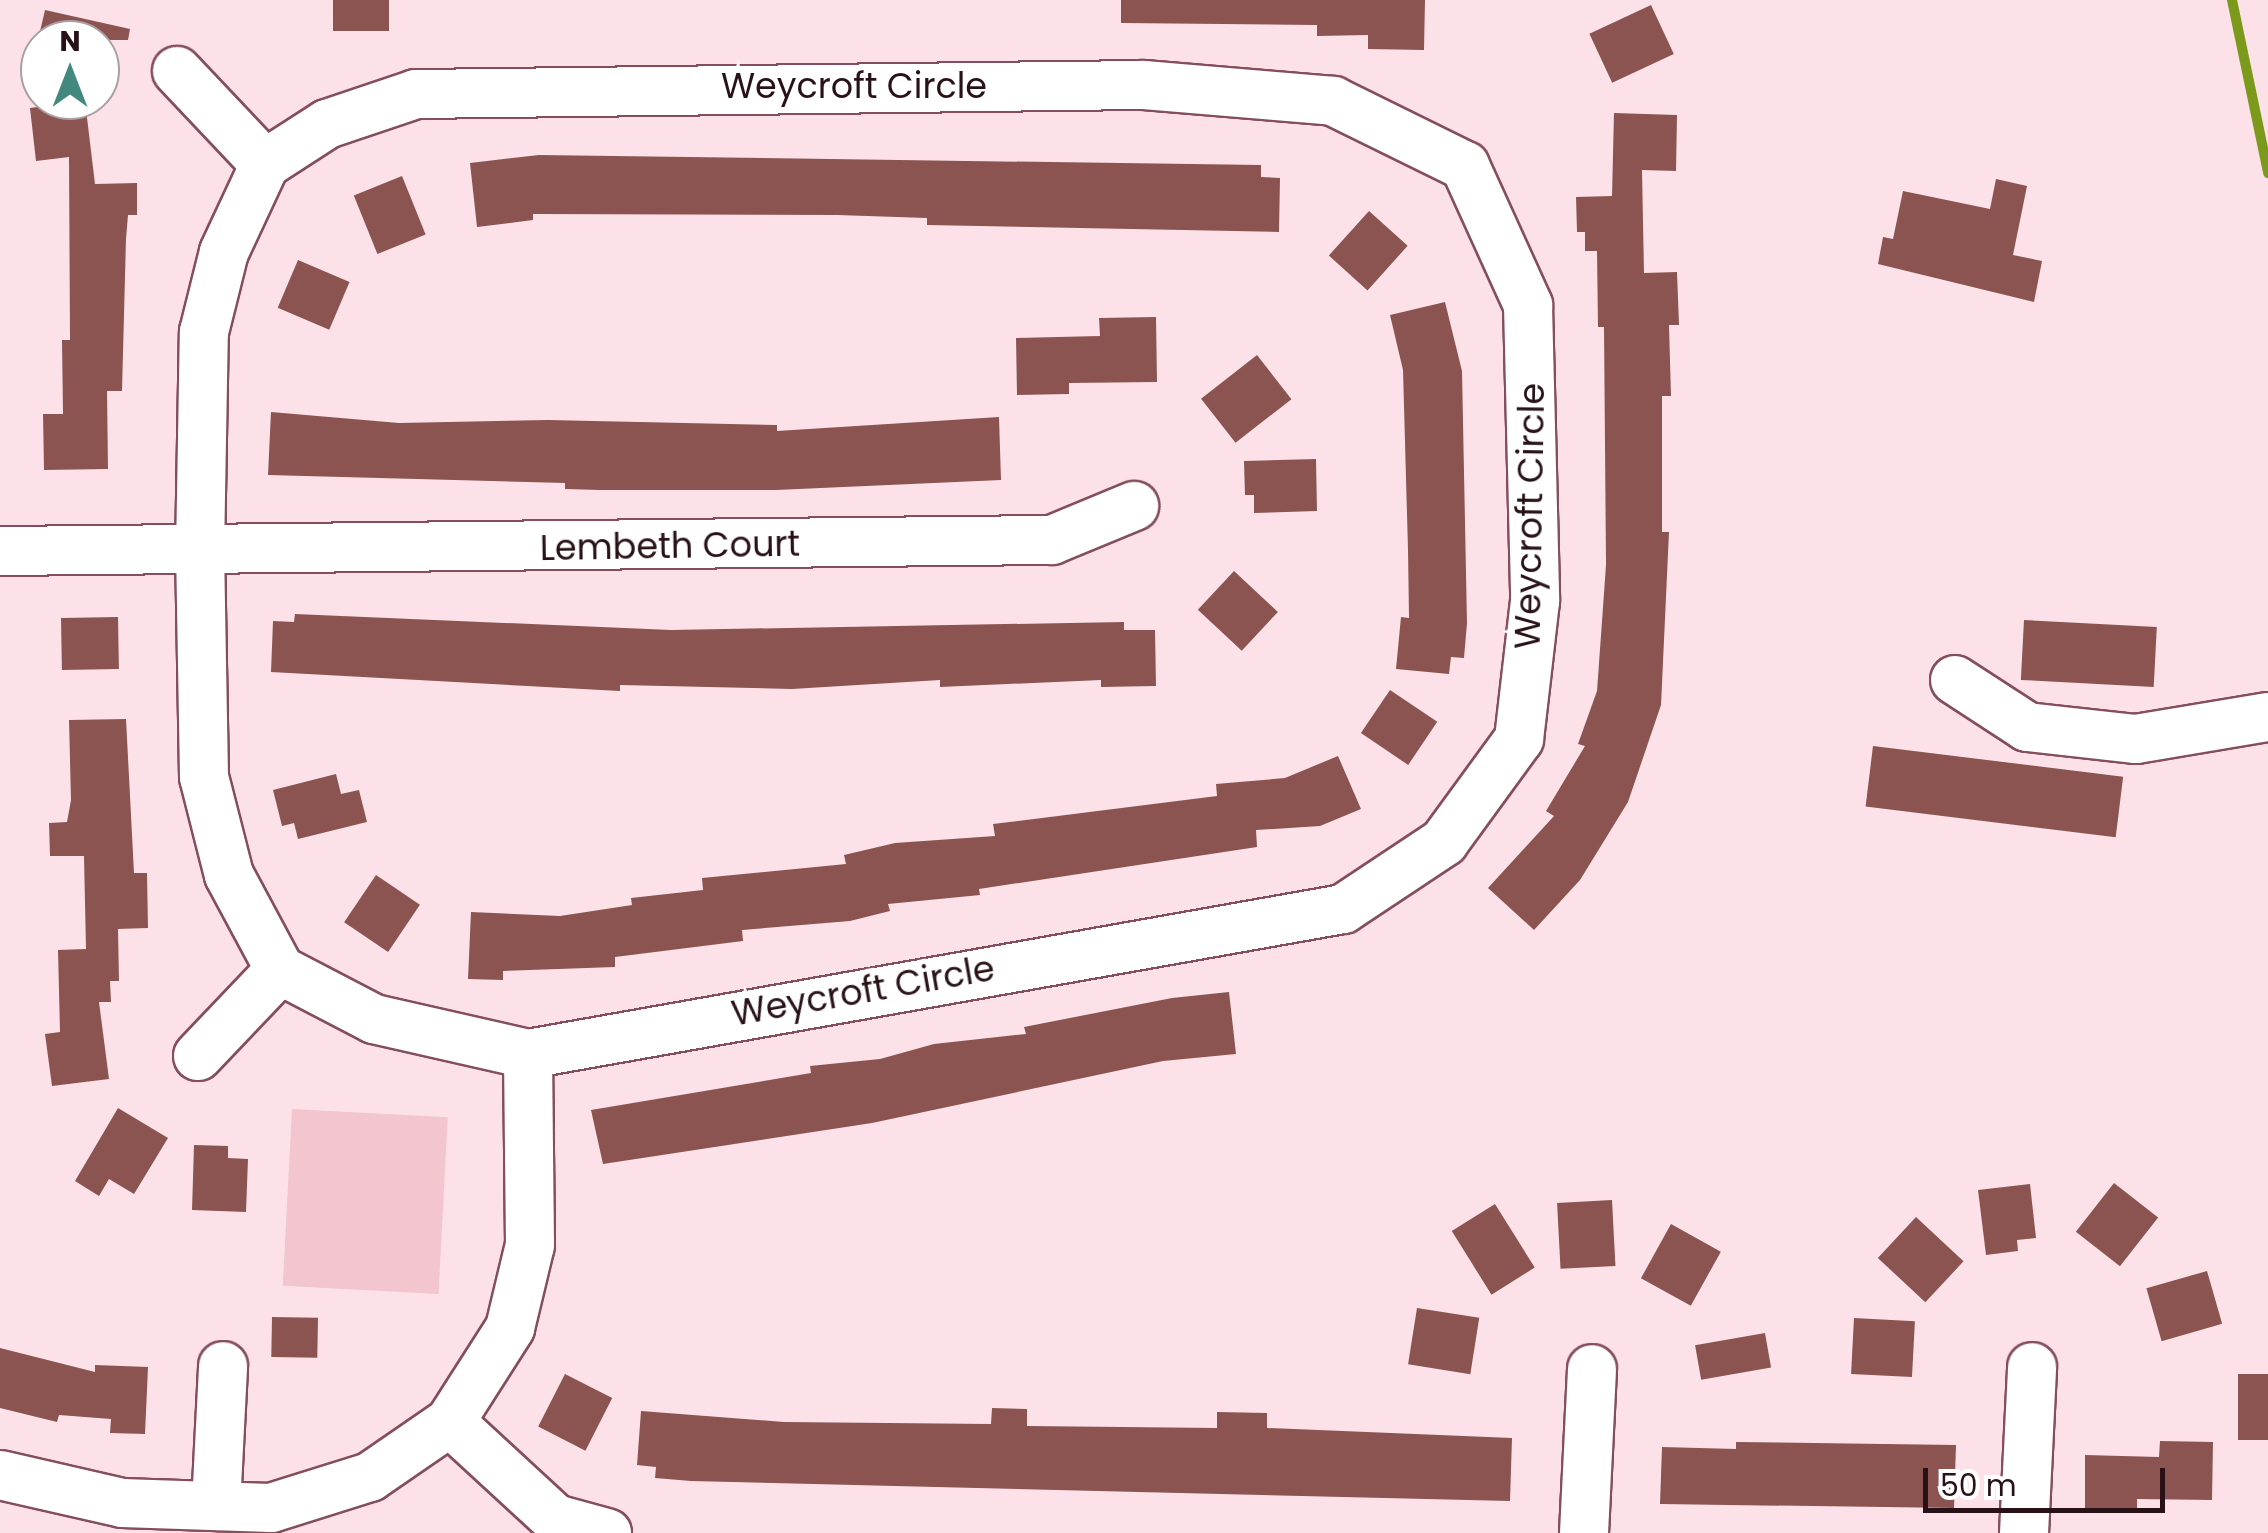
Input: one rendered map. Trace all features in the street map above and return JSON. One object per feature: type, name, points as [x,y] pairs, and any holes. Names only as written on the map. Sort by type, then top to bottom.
[{"type":"street","points":[[177,71],[265,164],[224,252],[204,332],[200,553],[204,776],[229,874],[280,970],[198,1056]]},
{"type":"street","name":"Weycroft Circle","points":[[265,164],[327,124],[416,94],[1144,85],[1333,101],[1465,166],[1528,305],[1536,601],[1519,740],[1444,842],[1344,909],[528,1054],[374,1019],[280,970]]},
{"type":"street","name":"Lembeth Court","points":[[0,551],[200,553],[1052,540],[1134,506]]},
{"type":"street","points":[[1955,680],[2027,726],[2045,729],[2136,739],[2268,717]]},
{"type":"street","points":[[0,1475],[122,1503],[270,1508],[370,1477],[450,1422],[510,1328],[530,1245],[528,1054]]},
{"type":"street","points":[[216,1506],[223,1366]]},
{"type":"street","points":[[2024,1533],[2032,1367]]},
{"type":"street","points":[[1584,1533],[1592,1369]]},
{"type":"street","points":[[450,1422],[555,1519],[608,1533]]},
{"type":"shaded area","points":[[292,1109],[448,1117],[439,1294],[283,1286]]},
{"type":"building","points":[[333,0],[389,0],[389,31],[333,31]]},
{"type":"building","points":[[1121,0],[1425,0],[1424,50],[1368,49],[1368,35],[1317,36],[1317,25],[1121,23]]},
{"type":"building","points":[[1651,5],[1674,54],[1612,83],[1589,34]]},
{"type":"building","points":[[45,10],[90,20],[43,20]]},
{"type":"building","points":[[120,27],[130,29],[128,40],[120,40]]},
{"type":"building","points":[[1614,113],[1677,115],[1676,171],[1642,170],[1644,273],[1677,272],[1679,325],[1669,325],[1671,396],[1662,396],[1662,532],[1669,532],[1661,705],[1628,802],[1580,880],[1534,930],[1488,888],[1554,816],[1546,811],[1585,746],[1578,744],[1597,691],[1606,565],[1604,327],[1598,327],[1597,251],[1585,251],[1585,232],[1577,232],[1576,197],[1612,196]]},
{"type":"building","points":[[31,120],[87,120],[95,184],[137,183],[137,215],[128,215],[126,239],[122,391],[107,391],[108,469],[44,470],[43,414],[63,414],[62,340],[70,340],[69,157],[36,161]]},
{"type":"building","points":[[539,155],[1261,165],[1261,177],[1280,178],[1279,232],[927,225],[927,218],[837,215],[533,214],[533,220],[477,227],[470,163]]},
{"type":"building","points":[[402,176],[426,234],[377,254],[354,195]]},
{"type":"building","points":[[1996,179],[2027,186],[2013,255],[2042,261],[2034,302],[1878,264],[1883,237],[1893,239],[1903,191],[1990,209]]},
{"type":"building","points":[[1369,211],[1408,246],[1367,290],[1329,256]]},
{"type":"building","points":[[298,260],[350,282],[329,330],[278,308]]},
{"type":"building","points":[[1445,302],[1462,371],[1467,623],[1464,658],[1451,657],[1449,674],[1396,669],[1401,617],[1409,618],[1408,550],[1403,370],[1390,315]]},
{"type":"building","points":[[1156,317],[1157,382],[1069,383],[1069,394],[1017,395],[1016,338],[1100,336],[1099,318]]},
{"type":"building","points":[[1257,355],[1291,399],[1236,443],[1201,399]]},
{"type":"building","points":[[271,412],[399,423],[548,420],[777,425],[777,431],[999,417],[1001,480],[776,490],[600,490],[565,489],[565,483],[268,475]]},
{"type":"building","points":[[1316,459],[1317,511],[1254,513],[1254,495],[1245,495],[1244,461]]},
{"type":"building","points":[[1234,571],[1278,612],[1242,651],[1198,610]]},
{"type":"building","points":[[295,614],[671,630],[1124,622],[1124,630],[1155,630],[1156,686],[1101,687],[1101,680],[940,687],[940,680],[792,689],[620,685],[620,691],[271,672],[273,621],[294,622]]},
{"type":"building","points":[[118,617],[119,669],[62,670],[61,618]]},
{"type":"building","points":[[2024,620],[2157,627],[2154,687],[2021,680]]},
{"type":"building","points":[[1390,690],[1437,722],[1408,765],[1361,733]]},
{"type":"building","points":[[126,719],[134,873],[147,873],[148,928],[118,929],[119,981],[110,981],[111,1002],[99,1002],[109,1079],[52,1086],[45,1034],[60,1032],[58,950],[86,949],[84,856],[50,856],[49,823],[67,822],[71,800],[69,720]]},
{"type":"building","points":[[1873,746],[2123,777],[2116,837],[1866,807]]},
{"type":"building","points":[[1338,756],[1361,809],[1320,826],[1256,830],[1257,847],[979,889],[980,895],[888,904],[890,911],[850,921],[742,930],[743,941],[615,957],[615,967],[503,971],[503,980],[468,979],[471,912],[560,916],[632,905],[631,898],[703,890],[702,878],[846,864],[844,855],[895,843],[995,836],[993,824],[1217,796],[1216,784],[1285,778]]},
{"type":"building","points":[[336,774],[341,794],[359,790],[367,822],[298,839],[294,823],[282,826],[273,790]]},
{"type":"building","points":[[376,875],[420,905],[388,952],[344,922]]},
{"type":"building","points":[[1229,992],[1236,1054],[1163,1061],[872,1123],[603,1164],[591,1110],[811,1073],[810,1066],[880,1059],[934,1044],[1026,1034],[1024,1027],[1172,998]]},
{"type":"building","points":[[118,1108],[168,1138],[134,1194],[109,1179],[99,1196],[75,1181]]},
{"type":"building","points":[[194,1145],[228,1146],[228,1158],[248,1159],[246,1212],[192,1210]]},
{"type":"building","points":[[2114,1183],[2158,1217],[2120,1266],[2076,1232]]},
{"type":"building","points":[[2030,1184],[2036,1238],[2017,1240],[2018,1251],[1986,1255],[1978,1190]]},
{"type":"building","points":[[1612,1200],[1615,1266],[1561,1269],[1557,1203]]},
{"type":"building","points":[[1495,1204],[1535,1268],[1491,1295],[1452,1231]]},
{"type":"building","points":[[1916,1217],[1964,1261],[1925,1302],[1878,1258]]},
{"type":"building","points":[[1671,1224],[1721,1252],[1691,1306],[1641,1278]]},
{"type":"building","points":[[2207,1271],[2222,1324],[2162,1341],[2146,1288]]},
{"type":"building","points":[[1417,1308],[1479,1318],[1470,1374],[1408,1364]]},
{"type":"building","points":[[272,1317],[318,1318],[317,1358],[271,1357]]},
{"type":"building","points":[[1854,1318],[1915,1321],[1912,1377],[1851,1374]]},
{"type":"building","points":[[1765,1333],[1771,1367],[1701,1380],[1695,1345]]},
{"type":"building","points":[[0,1348],[95,1372],[95,1365],[148,1367],[145,1434],[110,1433],[111,1419],[59,1415],[57,1422],[0,1408]]},
{"type":"building","points":[[565,1374],[612,1398],[585,1451],[538,1427]]},
{"type":"building","points":[[2238,1374],[2268,1374],[2268,1440],[2238,1440]]},
{"type":"building","points":[[992,1408],[1027,1409],[1027,1426],[1217,1428],[1217,1412],[1267,1413],[1267,1428],[1512,1438],[1510,1501],[691,1481],[655,1478],[656,1467],[637,1465],[641,1411],[784,1422],[991,1424]]},
{"type":"building","points":[[2160,1441],[2213,1442],[2212,1500],[2137,1499],[2137,1512],[2085,1511],[2085,1455],[2159,1457]]},
{"type":"building","points":[[1736,1442],[1956,1445],[1954,1508],[1660,1504],[1662,1447],[1736,1449]]},
{"type":"waterway","points":[[2232,0],[2268,173]]}]
